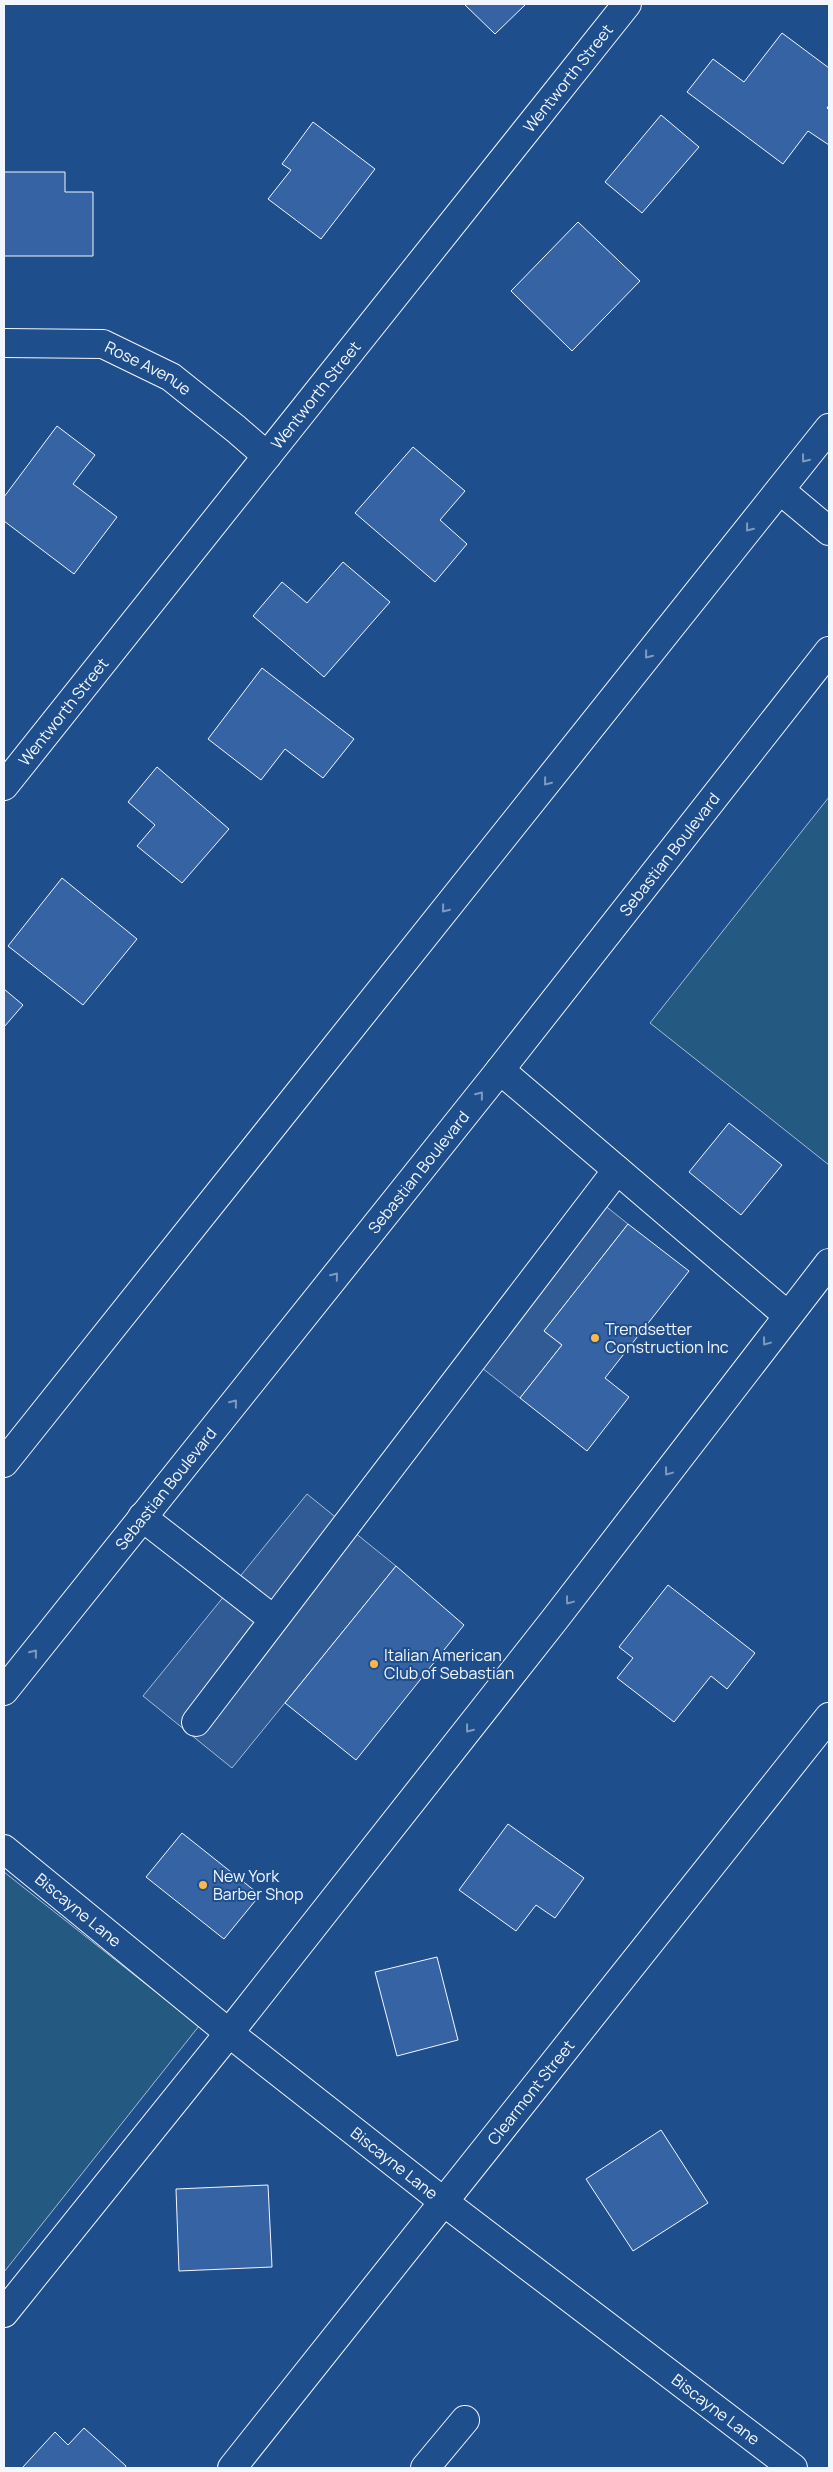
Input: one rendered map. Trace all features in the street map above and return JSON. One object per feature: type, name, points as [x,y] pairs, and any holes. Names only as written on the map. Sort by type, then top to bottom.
[{"type":"street","name":"Wentworth Street","points":[[4,786],[626,4]]},
{"type":"street","name":"Rose Avenue","points":[[4,343],[103,344],[171,377],[236,428],[267,456]]},
{"type":"street","points":[[4,1463],[829,428]]},
{"type":"street","points":[[780,490],[829,531]]},
{"type":"street","name":"Sebastian Boulevard","points":[[4,1691],[500,1070],[829,650]]},
{"type":"street","points":[[500,1070],[788,1315]]},
{"type":"street","points":[[196,1722],[617,1170]]},
{"type":"street","points":[[4,2313],[229,2033],[555,1619],[829,1263]]},
{"type":"street","points":[[142,1517],[274,1619]]},
{"type":"street","name":"Clearmont Street","points":[[232,2468],[829,1717]]},
{"type":"street","name":"Biscayne Lane","points":[[4,1849],[229,2033],[444,2202],[793,2468]]},
{"type":"street","points":[[424,2468],[465,2420]]},
{"type":"shaded area","points":[[829,797],[829,1165],[650,1023]]},
{"type":"shaded area","points":[[603,1204],[628,1224],[544,1331],[562,1345],[520,1398],[477,1364]]},
{"type":"shaded area","points":[[307,1494],[396,1566],[232,1768],[143,1696]]},
{"type":"shaded area","points":[[4,1872],[199,2026],[4,2272]]},
{"type":"building","points":[[464,4],[526,4],[495,34]]},
{"type":"building","points":[[782,33],[829,68],[829,105],[827,108],[829,110],[829,145],[808,131],[783,164],[687,92],[713,59],[744,82]]},
{"type":"building","points":[[661,115],[699,147],[642,213],[605,182]]},
{"type":"building","points":[[313,122],[375,169],[321,239],[268,199],[291,170],[282,164]]},
{"type":"building","points":[[4,172],[65,172],[65,192],[93,192],[93,256],[4,256]]},
{"type":"building","points":[[578,222],[640,281],[572,351],[511,291]]},
{"type":"building","points":[[57,426],[95,455],[73,484],[117,517],[74,574],[4,521],[4,497]]},
{"type":"building","points":[[413,447],[465,491],[440,520],[467,544],[435,582],[355,513]]},
{"type":"building","points":[[343,562],[390,602],[324,677],[253,616],[282,582],[307,603]]},
{"type":"building","points":[[262,668],[354,739],[323,778],[285,749],[261,780],[208,739]]},
{"type":"building","points":[[157,767],[229,829],[182,883],[137,846],[155,825],[128,802]]},
{"type":"building","points":[[62,878],[137,939],[83,1005],[8,946]]},
{"type":"building","points":[[4,989],[23,1005],[4,1027]]},
{"type":"building","points":[[729,1123],[782,1165],[741,1215],[689,1172]]},
{"type":"building","name":"Trendsetter Construction Inc","points":[[628,1224],[689,1271],[605,1378],[629,1397],[587,1451],[520,1398],[562,1345],[544,1331]]},
{"type":"building","name":"Italian American Club of Sebastian","points":[[396,1566],[464,1625],[356,1760],[285,1703]]},
{"type":"building","points":[[668,1585],[755,1653],[727,1689],[711,1676],[674,1722],[617,1678],[633,1658],[619,1647]]},
{"type":"building","points":[[508,1824],[584,1878],[555,1918],[536,1905],[516,1931],[459,1890]]},
{"type":"building","points":[[182,1833],[260,1895],[224,1939],[146,1877]]},
{"type":"building","points":[[437,1957],[458,2040],[397,2056],[375,1972]]},
{"type":"building","points":[[661,2130],[708,2203],[633,2251],[586,2179]]},
{"type":"building","points":[[268,2185],[272,2267],[179,2271],[176,2189]]},
{"type":"building","points":[[84,2428],[126,2466],[125,2468],[22,2468],[55,2432],[68,2445]]},
{"type":"place","name":"Trendsetter Construction Inc","points":[[595,1338]]},
{"type":"place","name":"Italian American Club of Sebastian","points":[[374,1664]]},
{"type":"place","name":"New York Barber Shop","points":[[203,1885]]}]
